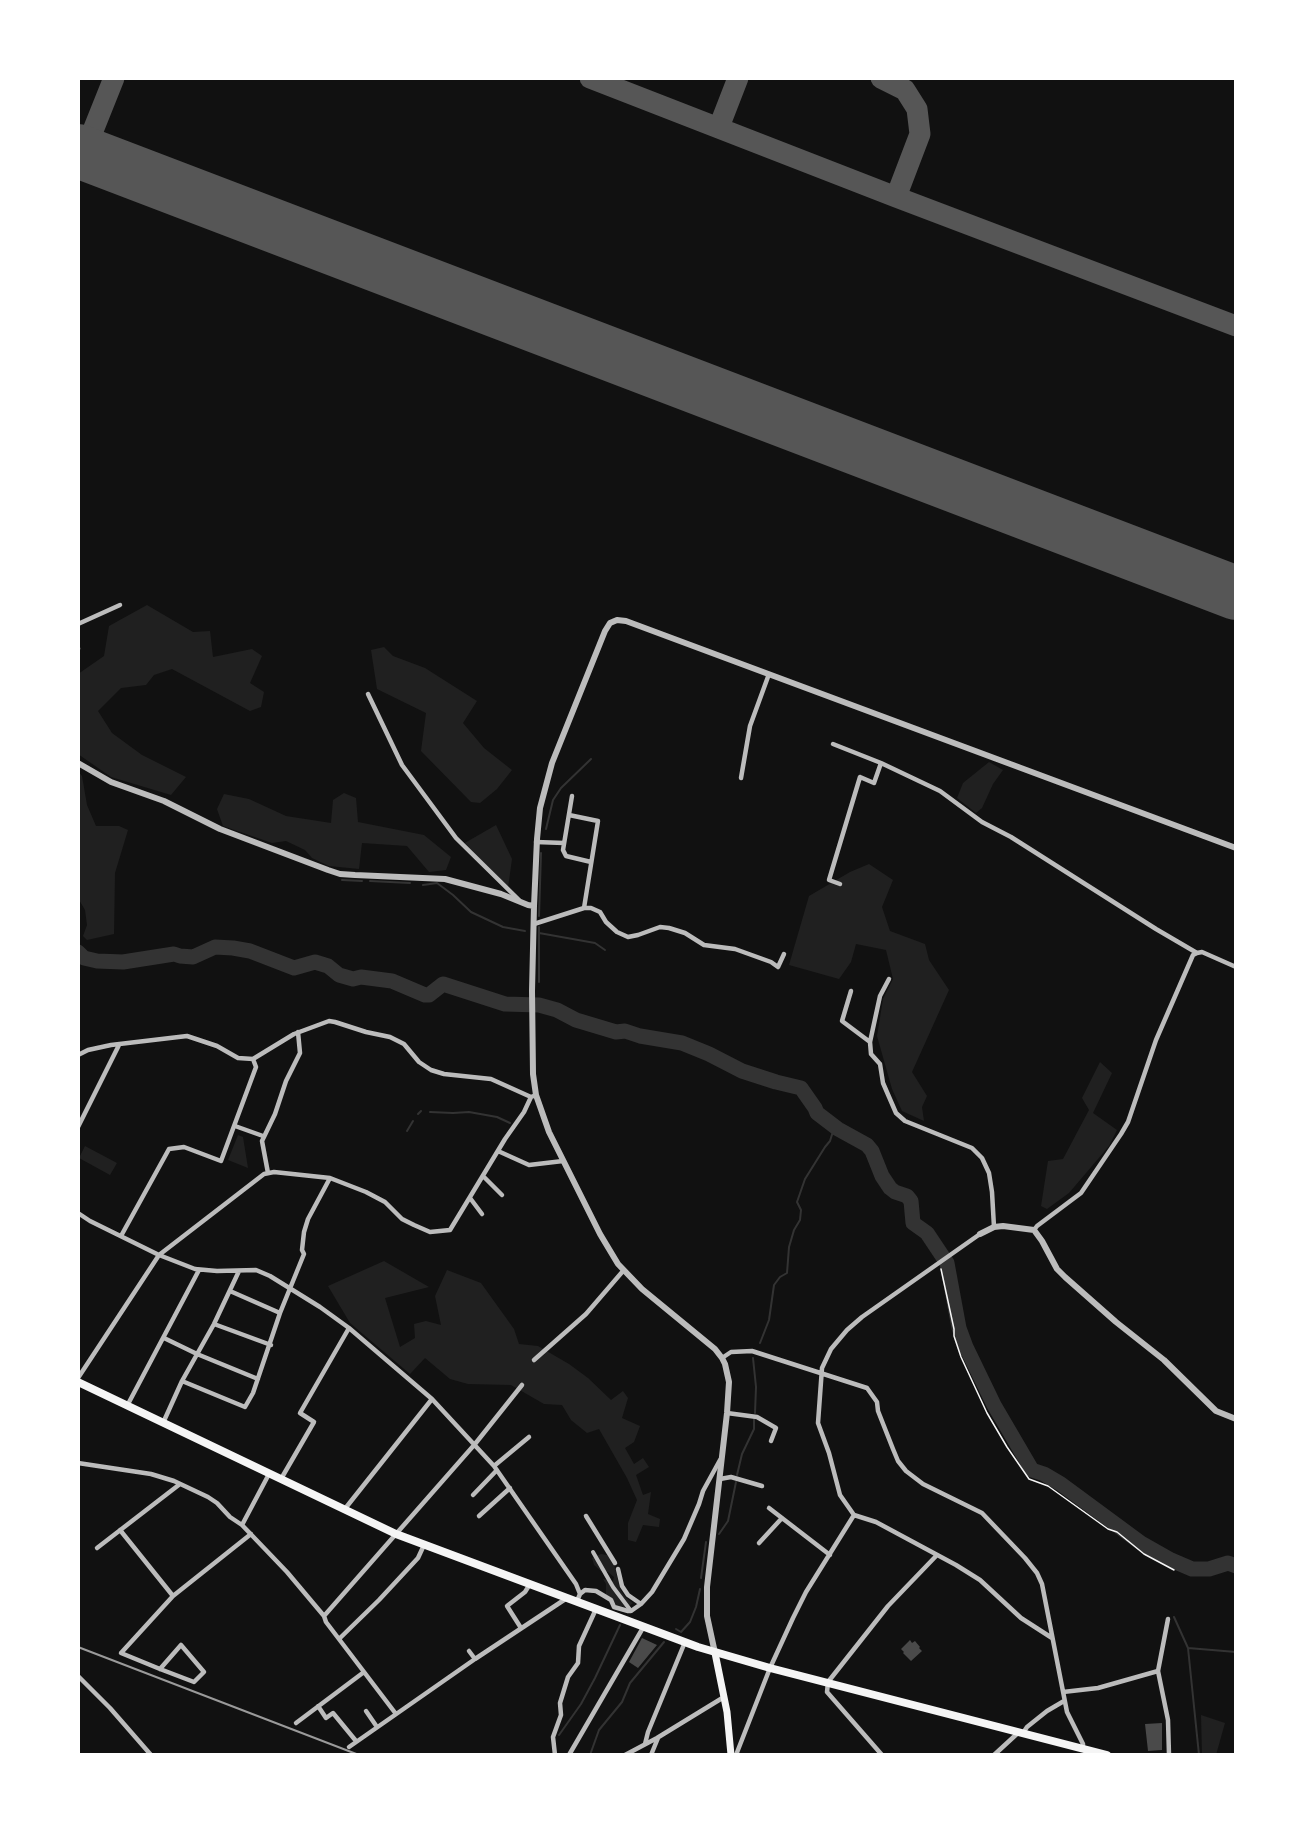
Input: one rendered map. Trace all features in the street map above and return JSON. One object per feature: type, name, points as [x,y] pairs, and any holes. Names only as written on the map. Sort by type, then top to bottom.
[{"type":"main road","points":[[78,1379],[128,1406],[396,1534],[567,1598],[578,1597],[597,1609],[715,1653],[1107,1755]]},
{"type":"main road","points":[[715,1653],[729,1728],[731,1755]]},
{"type":"street","points":[[78,624],[120,605]]},
{"type":"street","points":[[715,1653],[707,1616],[707,1587],[727,1413],[729,1382],[722,1358],[715,1349],[623,1271],[600,1234],[549,1132],[534,1096],[532,992],[536,842],[540,808],[552,763],[610,623],[616,620],[626,621],[1236,848]]},
{"type":"street","points":[[741,778],[750,726],[769,674]]},
{"type":"street","points":[[368,694],[402,765],[456,838],[521,902]]},
{"type":"street","points":[[833,744],[881,763],[940,791],[982,822],[1011,837],[1197,953]]},
{"type":"street","points":[[78,763],[111,782],[164,801],[220,829],[340,874],[445,879],[501,894],[534,906]]},
{"type":"street","points":[[840,884],[829,880],[860,777],[874,783],[881,763]]},
{"type":"street","points":[[572,796],[563,850],[566,856],[591,862]]},
{"type":"street","points":[[569,815],[598,821],[585,908]]},
{"type":"street","points":[[536,842],[564,843]]},
{"type":"street","points":[[534,924],[591,908],[600,912],[606,922],[617,932],[628,937],[660,927],[669,928],[685,933],[704,945],[735,948],[778,967],[784,954]]},
{"type":"street","points":[[1034,1230],[1080,1193],[1128,1122],[1156,1040],[1193,955],[1202,952],[1236,967]]},
{"type":"street","points":[[889,979],[880,996],[870,1042],[871,1054],[879,1064],[883,1083],[896,1113],[905,1120],[972,1148],[982,1158],[991,1182],[994,1227]]},
{"type":"street","points":[[851,991],[842,1021],[870,1042]]},
{"type":"street","points":[[78,1055],[111,1044],[119,1045],[187,1036],[217,1046],[238,1058],[254,1059],[298,1032],[329,1021],[390,1037],[404,1044],[419,1062],[431,1070],[444,1074],[490,1079],[534,1096]]},
{"type":"street","points":[[268,1173],[263,1136],[275,1114],[286,1081],[300,1053],[298,1032]]},
{"type":"street","points":[[78,1127],[119,1045]]},
{"type":"street","points":[[121,1236],[169,1149],[184,1147],[221,1161],[256,1067],[254,1059]]},
{"type":"street","points":[[450,1230],[534,1096]]},
{"type":"street","points":[[235,1126],[263,1136]]},
{"type":"street","points":[[498,1151],[529,1165],[563,1161]]},
{"type":"street","points":[[78,1379],[159,1254],[264,1174],[274,1172],[330,1178],[386,1202],[402,1219],[430,1232],[450,1230]]},
{"type":"street","points":[[483,1176],[502,1195]]},
{"type":"street","points":[[183,1381],[245,1407],[253,1393],[280,1313],[304,1254],[303,1241],[308,1219],[330,1178]]},
{"type":"street","points":[[470,1198],[482,1214]]},
{"type":"street","points":[[78,1213],[159,1254],[199,1270],[256,1270],[321,1307],[349,1328],[432,1399],[496,1468],[576,1584],[578,1597]]},
{"type":"street","points":[[1052,1638],[1022,1618],[980,1580],[876,1522],[854,1515],[840,1495],[818,1423],[822,1368],[831,1349],[862,1317],[980,1234],[994,1227],[1003,1226],[1034,1230],[1057,1269],[1065,1277],[1101,1310],[1164,1360],[1216,1411],[1236,1419]]},
{"type":"street","points":[[450,1230],[453,1238]]},
{"type":"street","points":[[128,1406],[199,1270]]},
{"type":"street","points":[[163,1423],[239,1270]]},
{"type":"street","points":[[534,1360],[586,1314],[623,1271]]},
{"type":"street","points":[[230,1291],[280,1313]]},
{"type":"street","points":[[214,1324],[271,1345]]},
{"type":"street","points":[[281,1480],[314,1422],[300,1413],[349,1328]]},
{"type":"street","points":[[164,1338],[258,1379]]},
{"type":"street","points":[[722,1358],[731,1352],[752,1351],[867,1388],[877,1402],[878,1411],[898,1461],[906,1471],[923,1484],[982,1513],[1025,1557],[1042,1584],[1064,1701],[1070,1720],[1083,1744],[1083,1749]]},
{"type":"street","points":[[324,1616],[475,1444],[522,1385]]},
{"type":"street","points":[[344,1510],[432,1399]]},
{"type":"street","points":[[727,1413],[757,1416],[776,1428],[771,1441]]},
{"type":"street","points":[[473,1495],[496,1468],[530,1437]]},
{"type":"street","points":[[578,1597],[585,1590],[596,1591],[611,1600],[616,1608],[631,1611],[641,1604],[652,1592],[684,1539],[703,1491],[723,1455]]},
{"type":"street","points":[[78,1463],[151,1474],[208,1497],[274,1556],[324,1616],[396,1714]]},
{"type":"street","points":[[242,1525],[269,1474]]},
{"type":"street","points":[[720,1479],[737,1479],[762,1486]]},
{"type":"street","points":[[97,1548],[180,1484]]},
{"type":"street","points":[[479,1516],[510,1488]]},
{"type":"street","points":[[769,1508],[830,1555]]},
{"type":"street","points":[[736,1755],[770,1668],[806,1592],[854,1515]]},
{"type":"street","points":[[586,1516],[615,1563]]},
{"type":"street","points":[[759,1543],[782,1518]]},
{"type":"street","points":[[120,1530],[173,1596]]},
{"type":"street","points":[[160,1669],[181,1645],[204,1672],[194,1682],[160,1669],[121,1653],[173,1596],[251,1534]]},
{"type":"street","points":[[339,1639],[418,1558],[424,1545]]},
{"type":"street","points":[[593,1552],[613,1587],[631,1611]]},
{"type":"street","points":[[880,1754],[827,1692],[828,1683],[888,1606],[937,1555]]},
{"type":"street","points":[[618,1569],[622,1586],[628,1595],[641,1604]]},
{"type":"street","points":[[521,1628],[507,1606],[525,1592],[530,1584]]},
{"type":"street","points":[[349,1747],[567,1598]]},
{"type":"street","points":[[555,1755],[553,1737],[561,1715],[560,1702],[568,1677],[578,1663],[579,1646],[597,1609]]},
{"type":"street","points":[[1168,1619],[1158,1671],[1168,1720],[1169,1755]]},
{"type":"street","points":[[568,1755],[644,1626]]},
{"type":"street","points":[[645,1744],[652,1721],[685,1642]]},
{"type":"street","points":[[469,1651],[475,1659]]},
{"type":"street","points":[[1063,1692],[1098,1688],[1158,1671]]},
{"type":"street","points":[[296,1723],[364,1672]]},
{"type":"street","points":[[78,1676],[151,1755]]},
{"type":"street","points":[[625,1755],[724,1697]]},
{"type":"street","points":[[994,1755],[1047,1711],[1064,1701]]},
{"type":"street","points":[[318,1707],[326,1718],[333,1713],[357,1742]]},
{"type":"street","points":[[366,1712],[377,1727]]},
{"type":"street","points":[[651,1755],[659,1737]]},
{"type":"path","points":[[938,1263],[941,1267],[954,1336],[961,1357],[987,1413],[1029,1479],[1048,1486],[1108,1529],[1117,1532],[1144,1554],[1174,1570]]},
{"type":"shaded area","points":[[147,605],[193,632],[210,631],[213,657],[252,649],[262,656],[250,683],[264,692],[261,707],[250,711],[172,669],[154,675],[146,685],[121,688],[98,711],[112,733],[142,755],[186,777],[171,795],[111,777],[78,754],[78,674],[104,656],[109,626]]},
{"type":"shaded area","points":[[384,647],[393,656],[425,668],[477,701],[463,723],[484,748],[512,770],[497,789],[480,803],[471,802],[421,751],[426,713],[377,689],[371,650]]},
{"type":"shaded area","points":[[989,762],[1003,770],[993,784],[982,808],[976,813],[957,798],[963,783]]},
{"type":"shaded area","points":[[78,771],[82,776],[87,805],[96,826],[119,826],[128,830],[115,873],[114,934],[87,940],[83,936],[87,925],[85,910],[78,898]]},
{"type":"shaded area","points":[[344,793],[356,798],[358,822],[424,835],[451,857],[446,870],[429,872],[407,846],[362,843],[359,869],[329,866],[286,841],[272,843],[223,826],[217,809],[224,794],[249,799],[286,816],[331,823],[333,800]]},
{"type":"shaded area","points":[[496,825],[512,859],[508,888],[463,844]]},
{"type":"shaded area","points":[[869,864],[893,880],[882,907],[890,931],[925,944],[929,960],[949,990],[912,1072],[927,1096],[922,1107],[924,1121],[902,1111],[892,1089],[877,1036],[883,999],[893,979],[886,950],[856,944],[851,962],[839,979],[789,965],[809,896],[850,872]]},
{"type":"shaded area","points":[[1100,1062],[1112,1073],[1093,1113],[1117,1130],[1109,1146],[1069,1193],[1047,1209],[1041,1206],[1048,1161],[1063,1159],[1089,1110],[1082,1098]]},
{"type":"shaded area","points":[[238,1135],[243,1137],[248,1168],[228,1160]]},
{"type":"shaded area","points":[[85,1146],[117,1163],[110,1175],[79,1158]]},
{"type":"shaded area","points":[[384,1261],[429,1287],[385,1298],[400,1347],[415,1338],[414,1324],[426,1321],[441,1325],[435,1296],[447,1270],[481,1283],[514,1329],[519,1344],[538,1346],[569,1364],[611,1400],[623,1391],[628,1398],[622,1418],[640,1426],[634,1442],[625,1448],[634,1464],[643,1458],[649,1467],[636,1475],[643,1495],[651,1492],[648,1514],[660,1519],[659,1527],[643,1525],[636,1542],[628,1540],[628,1523],[637,1500],[599,1429],[587,1433],[571,1420],[562,1405],[544,1404],[511,1385],[468,1384],[450,1379],[425,1358],[410,1374],[350,1323],[328,1286]]},
{"type":"shaded area","points":[[601,1554],[607,1555],[614,1564],[620,1589],[633,1603],[627,1608],[616,1605],[613,1599],[606,1595],[606,1584],[603,1579],[613,1581],[614,1577],[594,1565],[592,1558]]},
{"type":"shaded area","points":[[1201,1715],[1225,1723],[1216,1755],[1202,1755]]},
{"type":"building","points":[[642,1638],[657,1645],[638,1668],[629,1662]]},
{"type":"building","points":[[910,1640],[912,1643],[915,1641],[922,1651],[911,1661],[901,1649]]},
{"type":"building","points":[[1162,1723],[1162,1750],[1148,1751],[1145,1724]]},
{"type":"waterway","points":[[546,829],[553,800],[561,788],[591,759]]},
{"type":"waterway","points":[[539,916],[541,853]]},
{"type":"waterway","points":[[342,880],[362,881]]},
{"type":"waterway","points":[[370,881],[410,883]]},
{"type":"waterway","points":[[423,885],[437,883],[471,912],[503,927],[525,931]]},
{"type":"waterway","points":[[539,927],[539,982]]},
{"type":"waterway","points":[[539,933],[595,943],[605,950]]},
{"type":"waterway","points":[[78,952],[84,958],[97,961],[123,962],[174,954],[193,957],[215,947],[233,948],[250,951],[294,968],[315,962],[328,966],[339,975],[353,979],[361,977],[392,981],[425,995],[429,995],[443,984],[505,1004],[539,1005],[557,1010],[576,1020],[616,1032],[625,1031],[640,1036],[682,1043],[742,1071],[801,1088],[817,1113],[838,1129],[867,1145],[890,1188],[907,1196],[911,1201],[913,1223],[927,1233],[947,1263],[959,1328],[966,1347],[994,1405],[1032,1470],[1061,1484],[1141,1543],[1171,1560],[1192,1569],[1209,1569],[1228,1563],[1236,1566]]},
{"type":"waterway","points":[[418,1114],[421,1111]]},
{"type":"waterway","points":[[430,1112],[469,1112],[497,1117],[510,1123]]},
{"type":"waterway","points":[[407,1131],[413,1121]]},
{"type":"waterway","points":[[760,1343],[769,1320],[774,1285],[780,1277],[787,1273],[789,1247],[800,1220],[801,1210],[797,1202],[805,1179],[830,1141],[835,1125]]},
{"type":"waterway","points":[[753,1358],[756,1387],[755,1413]]},
{"type":"waterway","points":[[737,1475],[742,1454],[754,1429],[754,1419]]},
{"type":"waterway","points":[[719,1534],[728,1521],[736,1482]]},
{"type":"waterway","points":[[701,1578],[706,1542]]},
{"type":"waterway","points":[[676,1629],[681,1632],[690,1622],[700,1589]]},
{"type":"waterway","points":[[1174,1617],[1188,1648],[1199,1755]]},
{"type":"waterway","points":[[559,1735],[581,1704],[620,1625]]},
{"type":"waterway","points":[[590,1755],[599,1730],[622,1702],[630,1683],[664,1642]]},
{"type":"waterway","points":[[1188,1648],[1236,1652]]},
{"type":"taxiway","points":[[84,153],[114,78]]},
{"type":"taxiway","points":[[590,78],[1236,326]]},
{"type":"taxiway","points":[[719,127],[738,78]]},
{"type":"taxiway","points":[[881,78],[905,90],[917,109],[920,134],[896,197]]},
{"type":"runway","points":[[78,151],[1236,593]]},
{"type":"railway","points":[[78,1647],[359,1755]]}]
